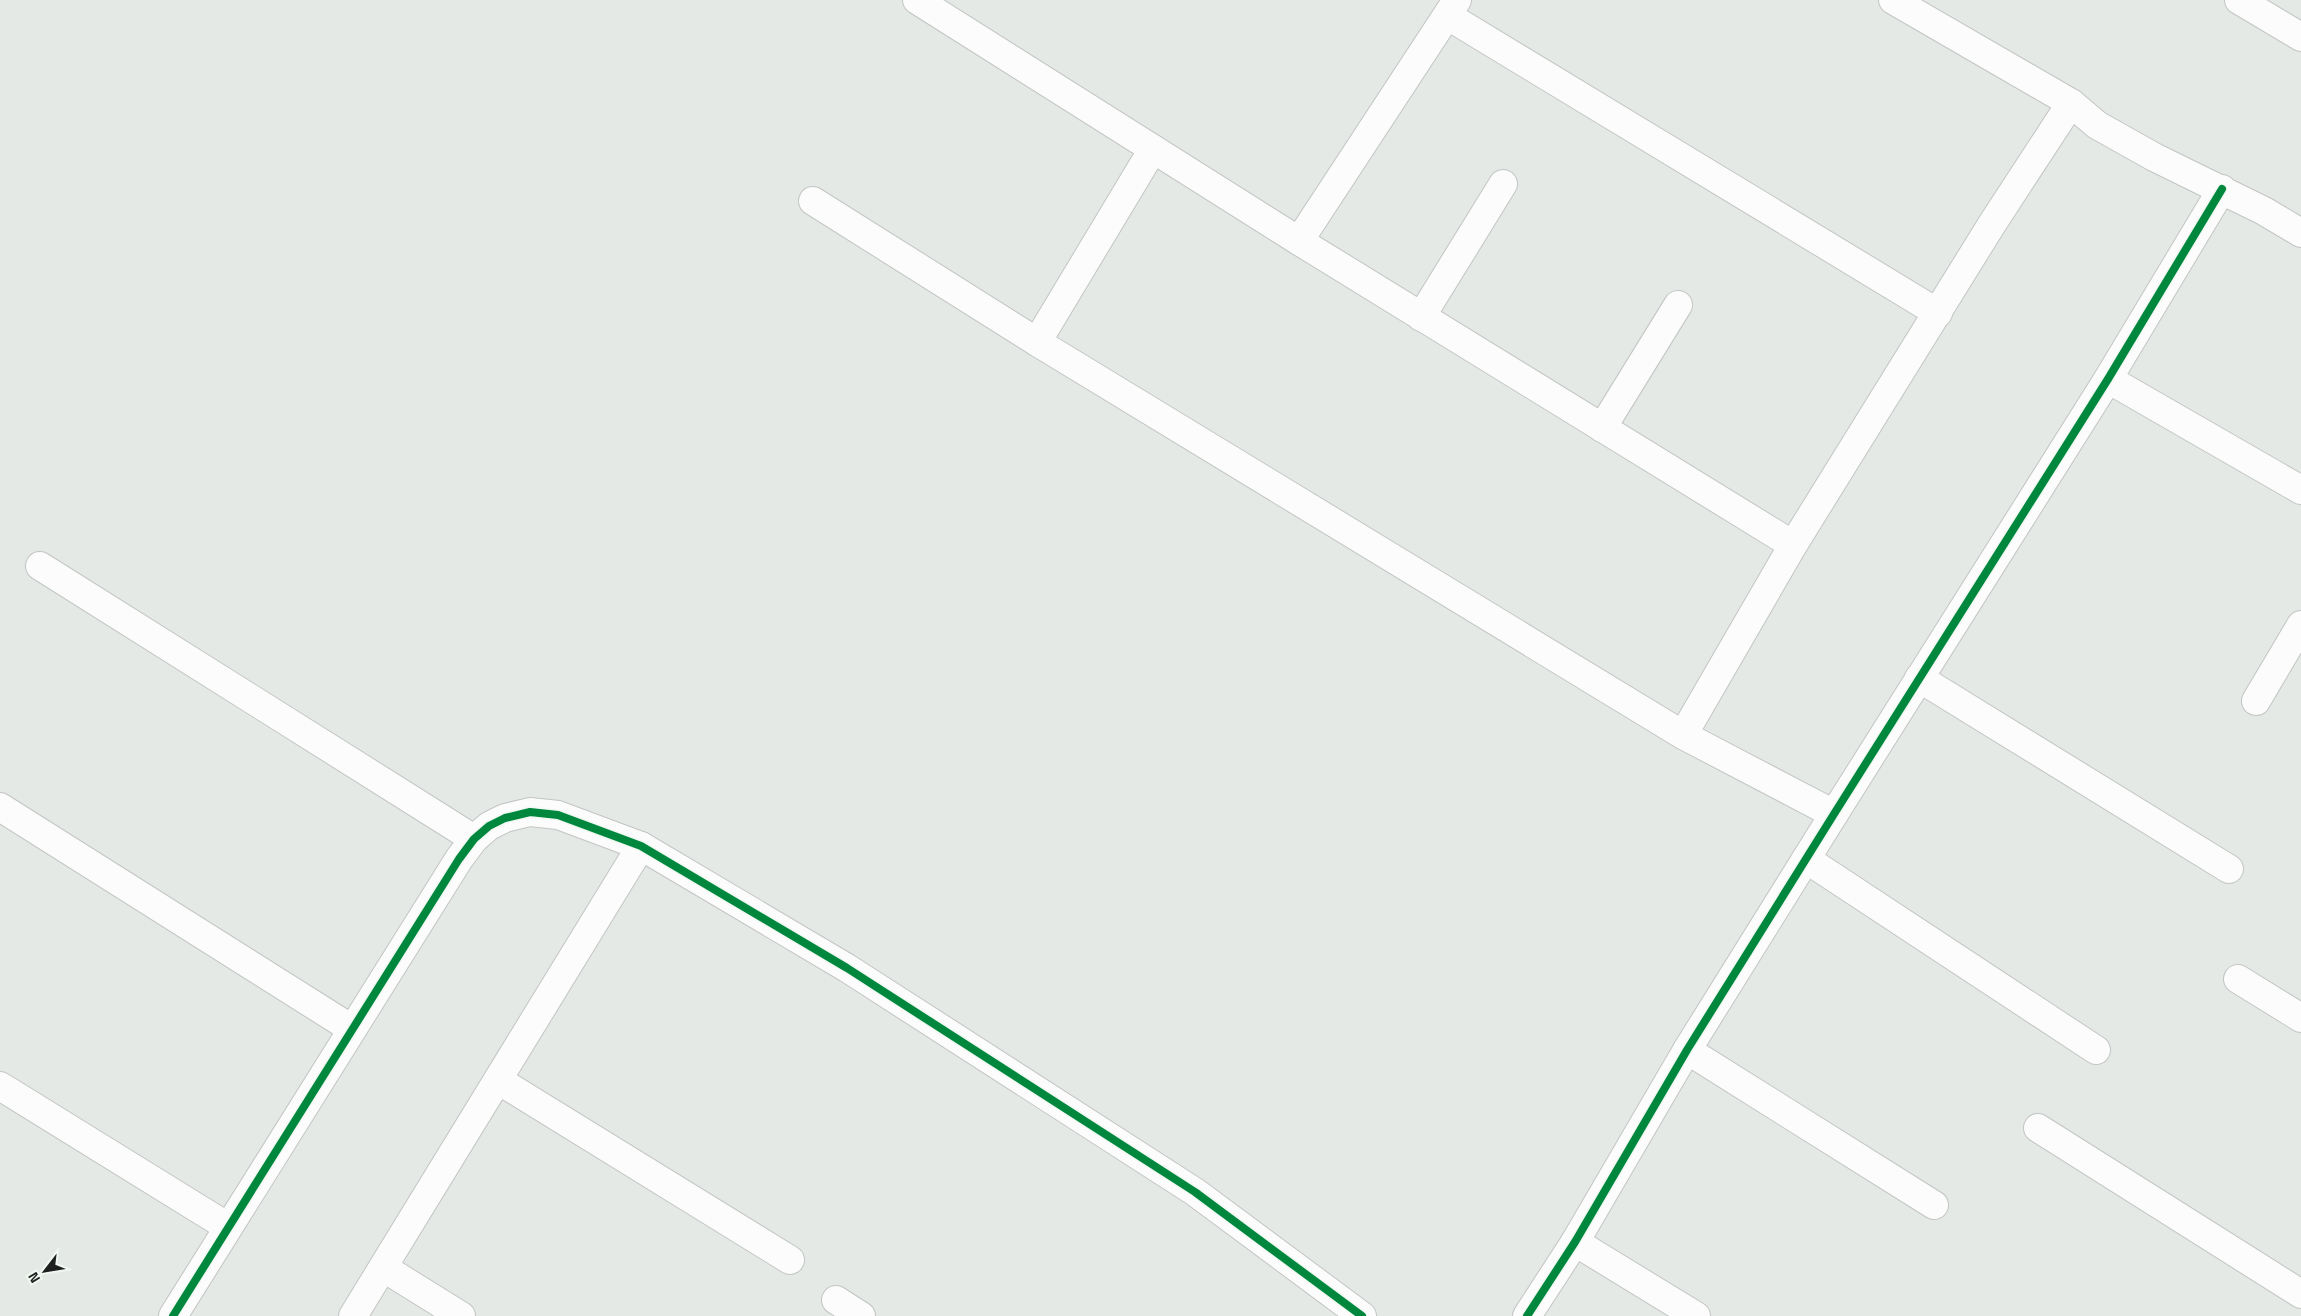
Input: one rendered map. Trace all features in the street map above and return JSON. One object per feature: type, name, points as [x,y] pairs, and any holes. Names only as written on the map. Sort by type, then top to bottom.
[{"type":"street","points":[[917,0],[1421,317],[1793,545]]},
{"type":"street","points":[[1893,0],[2072,103],[2097,125],[2154,157],[2222,189],[2301,233]]},
{"type":"street","points":[[2239,0],[2301,37]]},
{"type":"street","points":[[1299,241],[1452,8],[1938,312]]},
{"type":"street","points":[[1683,735],[1793,545],[1992,224],[2072,103]]},
{"type":"street","points":[[1037,342],[1154,149]]},
{"type":"street","points":[[1421,317],[1502,184]]},
{"type":"street","points":[[1527,1316],[1575,1242],[1687,1050],[2108,379],[2222,189]]},
{"type":"street","points":[[813,201],[1037,342],[1683,735],[1834,814]]},
{"type":"street","points":[[1602,428],[1678,305]]},
{"type":"street","points":[[2108,379],[2301,490]]},
{"type":"street","points":[[40,566],[474,839]]},
{"type":"street","points":[[2256,701],[2301,625]]},
{"type":"street","points":[[1919,678],[2229,869]]},
{"type":"street","points":[[0,807],[352,1029]]},
{"type":"street","points":[[173,1316],[352,1029],[474,839],[489,826],[505,818],[530,812],[558,815],[641,846],[847,968],[1187,1186],[1362,1316]]},
{"type":"street","points":[[353,1316],[641,846]]},
{"type":"street","points":[[1806,859],[2096,1050]]},
{"type":"street","points":[[2238,979],[2301,1018]]},
{"type":"street","points":[[1687,1050],[1934,1205]]},
{"type":"street","points":[[498,1080],[790,1260]]},
{"type":"street","points":[[0,1086],[228,1228]]},
{"type":"street","points":[[2038,1128],[2301,1294]]},
{"type":"street","points":[[1575,1242],[1696,1316]]},
{"type":"street","points":[[384,1268],[461,1316]]},
{"type":"street","points":[[836,1300],[861,1316]]},
{"type":"cycle path","points":[[1527,1316],[1575,1242],[1687,1050],[2108,379],[2222,189]]},
{"type":"cycle path","points":[[173,1316],[459,859],[474,839],[489,826],[505,818],[530,812],[558,815],[641,846],[847,968],[1195,1192],[1362,1316]]}]
